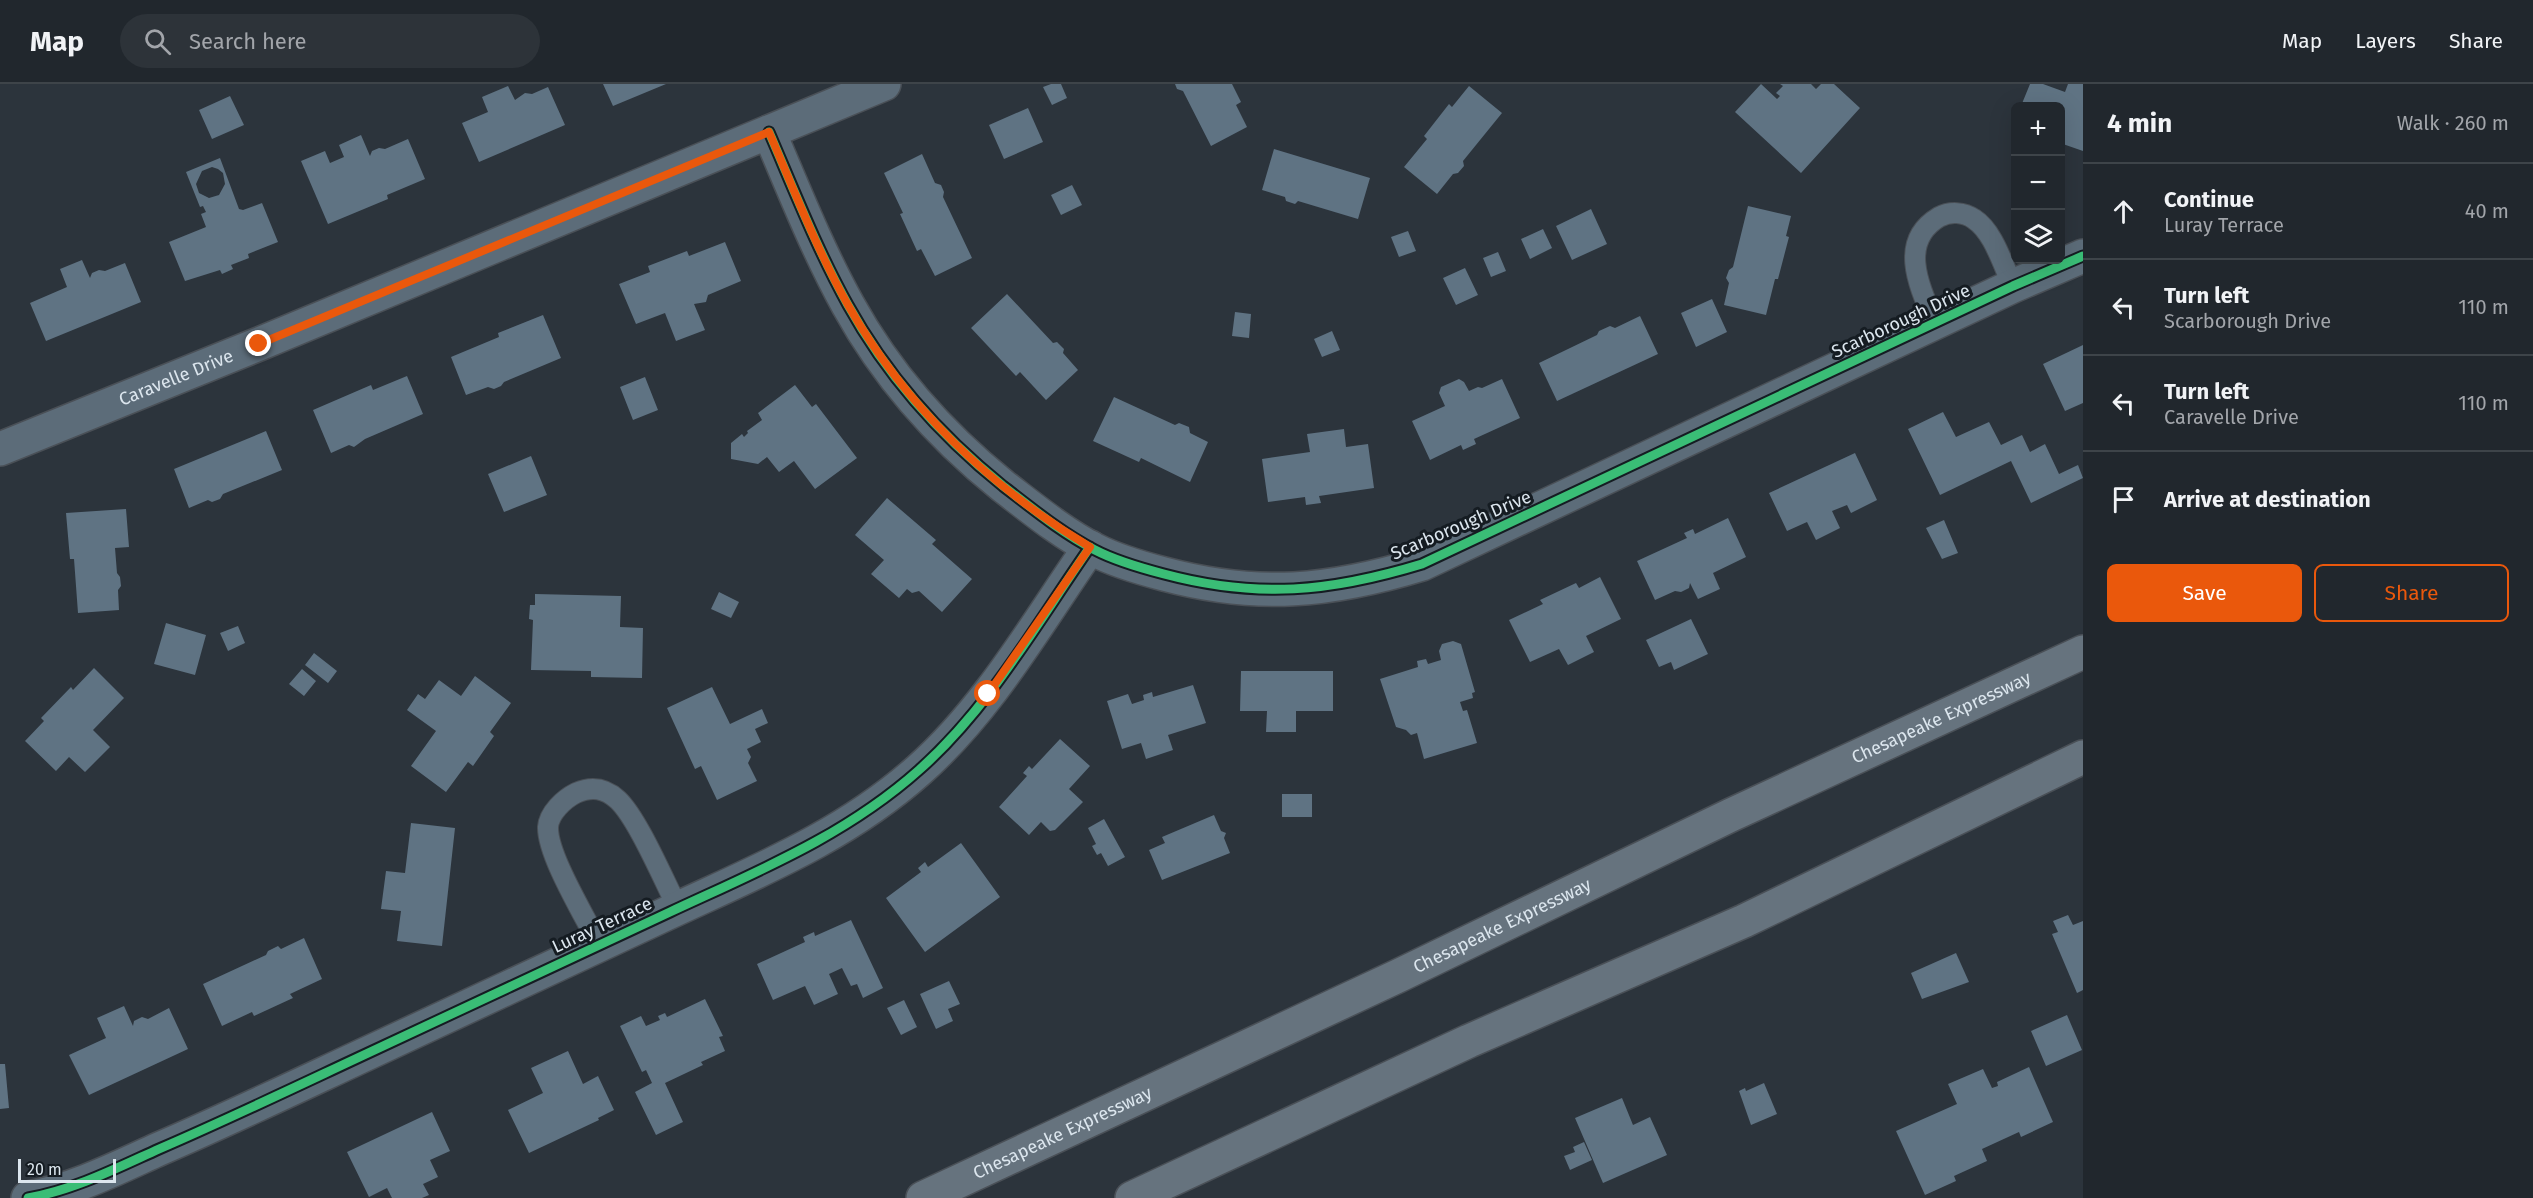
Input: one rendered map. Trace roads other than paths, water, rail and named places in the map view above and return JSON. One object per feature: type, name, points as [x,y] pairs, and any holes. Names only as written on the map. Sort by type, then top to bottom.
[{"type":"highway","name":"Chesapeake Expressway","points":[[923,1198],[1398,976],[1731,815],[2083,652]]},
{"type":"highway","points":[[1132,1198],[1469,1041],[1744,921],[2083,757]]},
{"type":"street","name":"Caravelle Drive","points":[[0,449],[884,84]]},
{"type":"street","name":"Scarborough Drive","points":[[769,132],[812,233],[848,305],[907,392],[936,425],[982,469],[1054,526],[1090,547],[1144,569],[1206,585],[1269,590],[1316,588],[1372,579],[1422,564],[2013,286],[2083,256]]},
{"type":"street","name":"Luray Terrace","points":[[28,1198],[50,1194],[93,1179],[678,908],[728,887],[827,838],[861,816],[919,770],[964,724],[988,694],[1090,547]]},
{"type":"lane","points":[[1935,323],[1919,285],[1915,261],[1918,239],[1927,224],[1946,213],[1962,214],[1975,219],[1989,236],[2013,286]]},
{"type":"lane","points":[[599,945],[551,847],[548,825],[557,808],[571,795],[586,788],[605,789],[620,801],[631,817],[678,908]]}]
